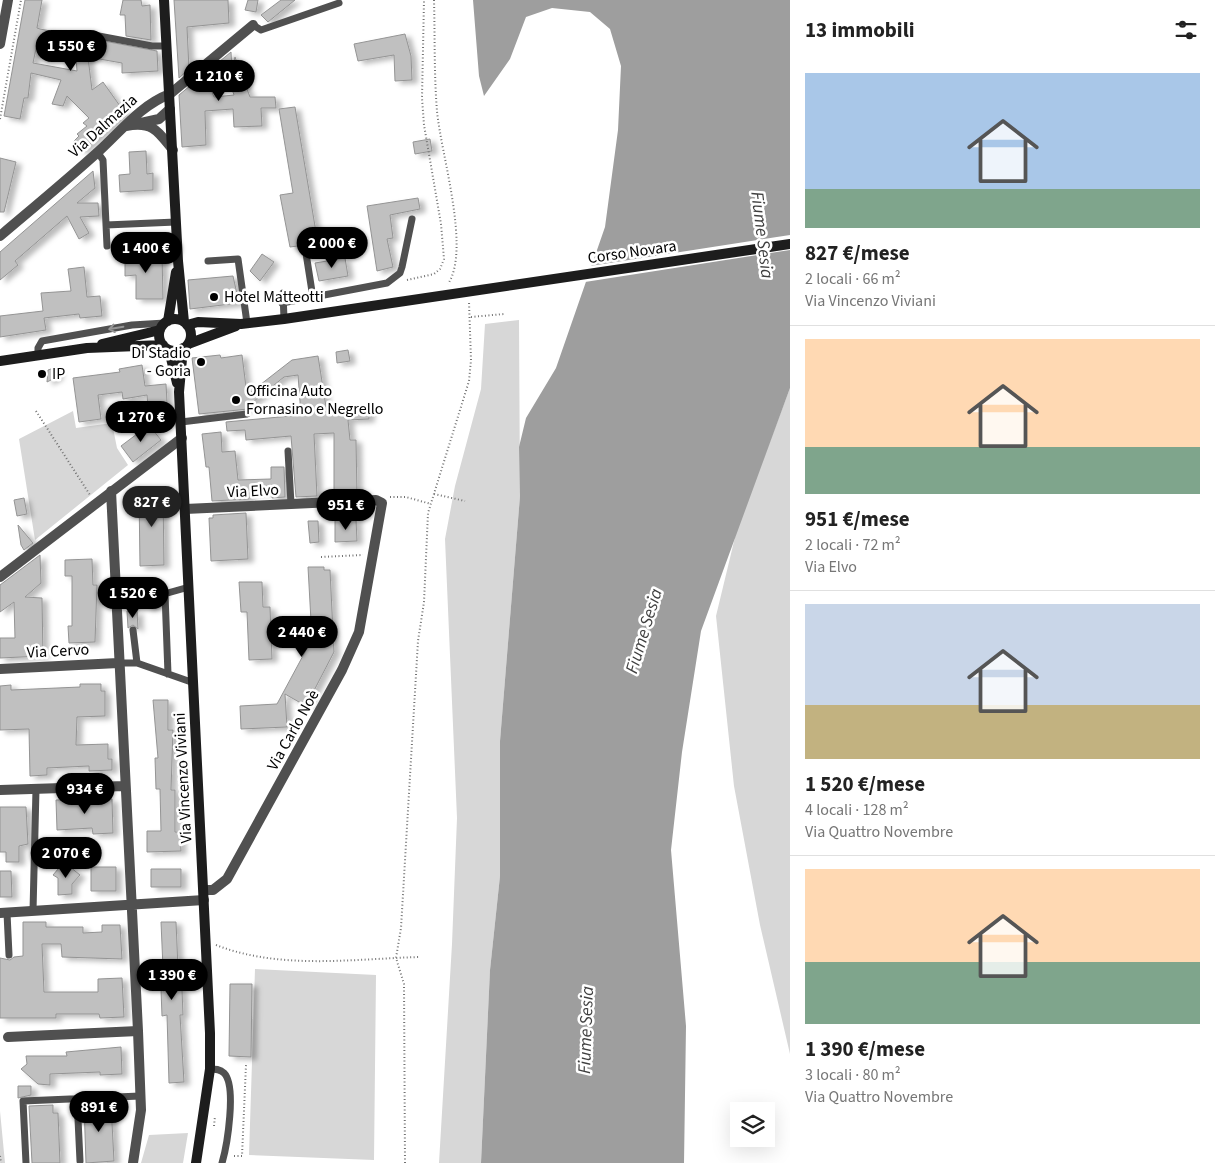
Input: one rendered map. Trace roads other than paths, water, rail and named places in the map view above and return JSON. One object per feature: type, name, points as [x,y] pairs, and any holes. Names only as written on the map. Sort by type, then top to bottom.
[{"type":"main road","points":[[164,0],[178,261],[185,323],[191,334],[186,346]]},
{"type":"main road","name":"Corso Novara","points":[[244,324],[790,244]]},
{"type":"main road","points":[[166,347],[160,338],[178,261]]},
{"type":"main road","points":[[87,348],[164,325],[177,319],[185,323],[244,324]]},
{"type":"main road","points":[[0,361],[87,348],[186,346],[244,324]]},
{"type":"main road","name":"Via Vincenzo Viviani","points":[[186,346],[180,392],[204,895],[210,1069],[196,1163]]},
{"type":"main road","name":"Via Vincenzo Viviani","points":[[166,347],[180,392]]},
{"type":"street","points":[[0,44],[8,0]]},
{"type":"street","name":"Via Dalmazia","points":[[0,236],[98,153],[140,110],[156,99],[170,94],[253,25]]},
{"type":"street","points":[[126,126],[159,119],[170,109]]},
{"type":"street","points":[[140,123],[152,126],[173,150]]},
{"type":"street","points":[[0,577],[182,438]]},
{"type":"street","points":[[111,491],[118,663],[138,1030],[139,1130],[133,1163]]},
{"type":"street","name":"Via Elvo","points":[[185,509],[376,500],[382,503]]},
{"type":"street","name":"Via Carlo Noè","points":[[3,913],[132,906],[204,895],[214,890],[227,879],[342,670],[359,632],[382,503]]},
{"type":"street","name":"Via Cervo","points":[[0,669],[118,663]]},
{"type":"street","points":[[0,790],[125,786]]},
{"type":"street","points":[[8,1037],[138,1030]]},
{"type":"lane","points":[[253,25],[261,30],[339,4]]},
{"type":"lane","points":[[88,34],[152,46],[166,46]]},
{"type":"lane","points":[[98,153],[103,160],[107,246]]},
{"type":"lane","points":[[282,303],[387,283],[400,273],[412,219]]},
{"type":"lane","points":[[106,225],[176,222]]},
{"type":"lane","points":[[305,247],[313,298]]},
{"type":"lane","points":[[208,261],[238,259],[244,324]]},
{"type":"lane","points":[[283,293],[284,319]]},
{"type":"lane","points":[[38,355],[38,348],[42,341],[132,325],[164,325]]},
{"type":"lane","points":[[181,422],[247,414]]},
{"type":"lane","points":[[288,451],[291,504]]},
{"type":"lane","points":[[157,596],[189,587]]},
{"type":"lane","points":[[165,594],[168,674]]},
{"type":"lane","points":[[132,609],[133,602],[146,599]]},
{"type":"lane","points":[[133,630],[137,663]]},
{"type":"lane","points":[[118,663],[137,663],[194,683]]},
{"type":"lane","points":[[33,911],[36,789]]},
{"type":"lane","points":[[3,913],[9,955]]},
{"type":"lane","points":[[210,1069],[219,1070],[225,1074],[230,1083],[222,1163]]},
{"type":"lane","points":[[26,1163],[23,1101],[140,1096]]},
{"type":"lane","points":[[77,1098],[80,1161]]},
{"type":"water","name":"Fiume Sesia","points":[[473,0],[790,0],[790,388],[701,631],[682,752],[671,850],[686,1026],[684,1163],[481,1163],[490,970],[500,876],[500,741],[520,496],[519,447],[526,418],[556,368],[605,227],[618,130],[621,66],[610,29],[590,12],[552,8],[526,17],[510,59],[484,96],[479,76]]},
{"type":"place","name":"Hotel Matteotti","points":[[214,297]]},
{"type":"place","name":"Di Stadio - Goria","points":[[201,362]]},
{"type":"place","name":"IP","points":[[42,374]]},
{"type":"place","name":"Officina Auto Fornasino e Negrello","points":[[236,400]]}]
